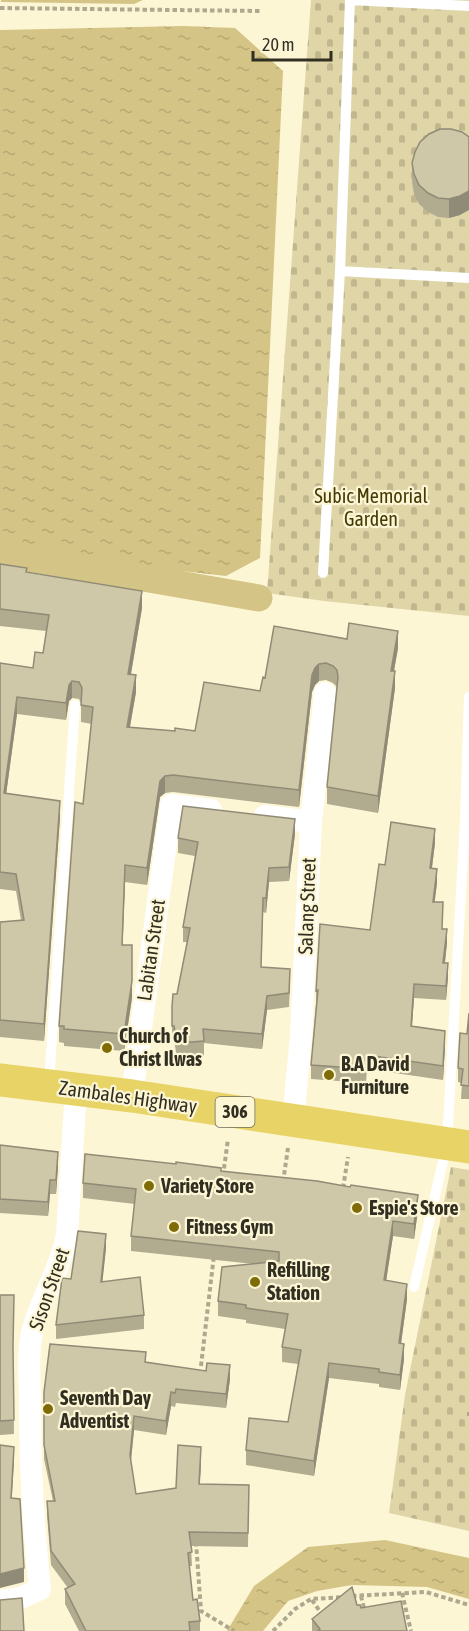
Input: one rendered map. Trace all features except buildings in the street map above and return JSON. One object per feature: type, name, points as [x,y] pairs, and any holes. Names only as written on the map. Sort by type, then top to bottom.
[{"type":"main road","name":"Zambales Highway","points":[[0,1080],[132,1096],[458,1145]]},
{"type":"street","name":"Salang Street","points":[[293,1120],[302,1025],[311,822],[325,693]]},
{"type":"street","name":"Labitan Street","points":[[132,1096],[171,805],[311,822]]},
{"type":"street","name":"Sison Street","points":[[0,1601],[21,1598],[40,1588],[20,1448],[30,1345],[68,1234],[63,1088]]},
{"type":"lane","points":[[323,573],[340,272],[350,0],[469,6]]},
{"type":"lane","points":[[340,272],[469,278]]},
{"type":"lane","points":[[414,1287],[458,1145],[469,697]]},
{"type":"lane","points":[[63,1088],[75,705]]},
{"type":"path","points":[[0,8],[260,11]]},
{"type":"path","points":[[223,1181],[231,1112]]},
{"type":"path","points":[[282,1191],[293,1120]]},
{"type":"path","points":[[341,1197],[352,1130]]},
{"type":"path","points":[[201,1366],[215,1250]]},
{"type":"path","points":[[195,1536],[201,1611],[234,1631]]},
{"type":"path","points":[[189,1578],[198,1577]]},
{"type":"path","points":[[273,1631],[295,1609],[311,1599],[426,1592],[469,1605]]},
{"type":"path","points":[[402,1593],[411,1631]]},
{"type":"path","points":[[361,1596],[366,1613]]},
{"type":"path","points":[[311,1599],[328,1623]]},
{"type":"green space","name":"Subic Memorial Garden","points":[[311,0],[469,0],[469,616],[267,593]]},
{"type":"green space","points":[[451,1167],[469,1170],[469,1531],[389,1513],[405,1395]]},
{"type":"water","points":[[1,0],[143,0],[134,4],[1,2]]},
{"type":"water","points":[[184,26],[235,28],[283,71],[260,558],[226,576],[93,561],[0,544],[0,30]]},
{"type":"water","points":[[385,1540],[469,1558],[469,1599],[427,1587],[352,1585],[317,1591],[288,1601],[263,1631],[227,1631],[254,1586],[308,1547]]},
{"type":"waterway","points":[[0,553],[259,598]]},
{"type":"place","name":"Church of Christ Ilwas","points":[[107,1048]]},
{"type":"place","name":"B.A David Furniture","points":[[329,1075]]},
{"type":"place","name":"Variety Store","points":[[149,1186]]},
{"type":"place","name":"Espie's Store","points":[[357,1208]]},
{"type":"place","name":"Fitness Gym","points":[[174,1227]]},
{"type":"place","name":"Refilling Station","points":[[255,1282]]},
{"type":"place","name":"Seventh Day Adventist","points":[[48,1409]]}]
